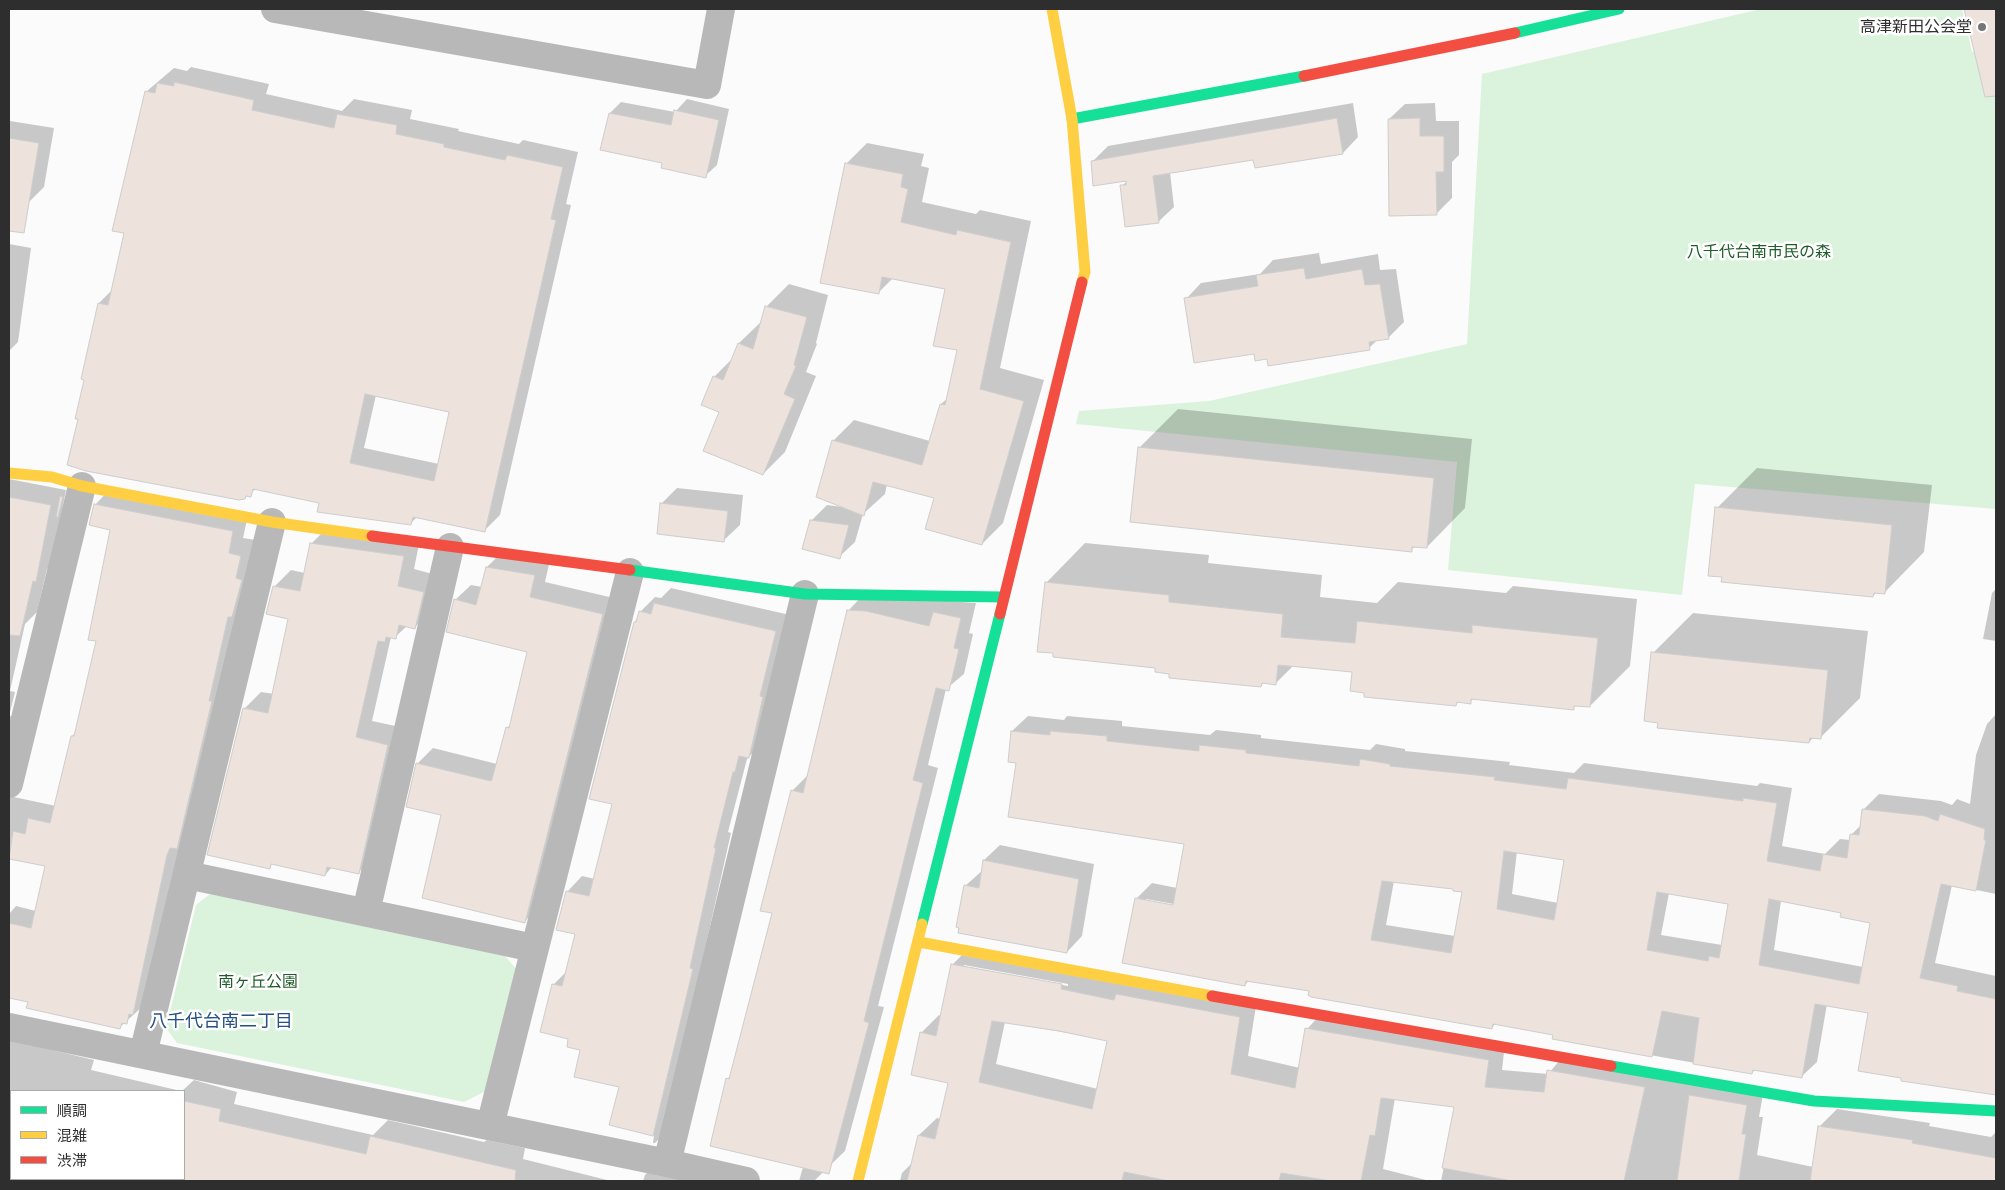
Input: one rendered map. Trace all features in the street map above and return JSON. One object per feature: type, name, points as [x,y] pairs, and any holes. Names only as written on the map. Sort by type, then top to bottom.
[{"type":"street","points":[[275,9],[706,84],[721,9]]},
{"type":"street","points":[[858,1181],[1085,272],[1072,119],[1052,9]]},
{"type":"street","points":[[1072,119],[1344,69],[1562,23],[1619,9]]},
{"type":"street","points":[[9,473],[52,477],[82,486],[272,522],[630,572],[805,594],[1003,597]]},
{"type":"street","points":[[9,784],[82,486]]},
{"type":"street","points":[[144,1054],[272,522]]},
{"type":"street","points":[[366,912],[450,547]]},
{"type":"street","points":[[490,1126],[630,572]]},
{"type":"street","points":[[667,1163],[805,594]]},
{"type":"street","points":[[187,875],[534,948]]},
{"type":"street","points":[[918,942],[1257,1004],[1814,1101],[1996,1111]]},
{"type":"street","points":[[9,1027],[746,1181]]},
{"type":"green space","name":"八千代台南市民の森","points":[[1761,9],[1962,9],[1972,52],[1996,46],[1996,509],[1695,484],[1682,595],[1448,570],[1457,462],[1076,424],[1079,411],[1209,401],[1467,344],[1482,74]]},
{"type":"green space","name":"南ヶ丘公園","points":[[210,894],[505,956],[517,970],[486,1091],[464,1102],[177,1043],[166,1028],[196,905]]},
{"type":"building","points":[[1964,9],[1996,9],[1996,96],[1985,97]]},
{"type":"building","points":[[174,82],[254,100],[252,110],[334,128],[337,114],[397,125],[396,134],[444,144],[444,147],[505,160],[507,155],[563,167],[551,219],[556,220],[485,532],[413,517],[411,525],[317,512],[319,503],[253,489],[251,497],[246,496],[245,499],[239,500],[86,471],[67,465],[78,419],[75,419],[84,380],[81,379],[98,303],[108,305],[124,233],[112,231],[145,91],[155,93],[157,83],[174,86]],"holes":[[[365,394],[449,412],[434,481],[350,463]]]},
{"type":"building","points":[[674,110],[719,120],[706,178],[661,168],[662,163],[600,150],[609,113],[671,125]]},
{"type":"building","points":[[1337,118],[1343,154],[1255,168],[1253,160],[1153,176],[1159,223],[1125,227],[1120,185],[1126,185],[1126,181],[1093,186],[1091,161]]},
{"type":"building","points":[[1420,118],[1420,136],[1444,136],[1444,172],[1436,172],[1437,215],[1389,216],[1388,119]]},
{"type":"building","points":[[9,138],[39,143],[24,233],[9,231]]},
{"type":"building","points":[[845,163],[903,174],[901,187],[908,189],[901,222],[956,235],[957,230],[1011,242],[980,389],[1024,401],[982,545],[925,529],[934,498],[873,482],[864,516],[816,497],[832,440],[922,465],[940,404],[945,405],[957,350],[933,346],[945,289],[882,277],[879,294],[820,283]]},
{"type":"building","points":[[1304,268],[1306,279],[1362,269],[1365,285],[1380,284],[1389,339],[1369,342],[1370,350],[1268,366],[1267,359],[1255,361],[1254,354],[1194,363],[1184,298],[1258,286],[1256,275]]},
{"type":"building","points":[[765,306],[807,317],[794,365],[796,366],[784,394],[795,399],[763,475],[703,451],[719,412],[701,405],[713,376],[723,380],[738,343],[753,349]]},
{"type":"building","points":[[1138,447],[1434,478],[1427,548],[1412,547],[1412,552],[1130,522]]},
{"type":"building","points":[[60,496],[63,497],[58,517],[56,517]]},
{"type":"building","points":[[9,497],[51,505],[36,582],[33,581],[20,636],[9,635]]},
{"type":"building","points":[[660,503],[728,511],[724,542],[657,534]]},
{"type":"building","points":[[94,504],[233,531],[229,553],[241,556],[236,578],[242,580],[232,617],[228,617],[209,701],[212,701],[177,849],[170,848],[167,855],[133,1015],[129,1014],[127,1024],[122,1023],[120,1029],[26,1008],[28,1002],[9,998],[9,923],[31,928],[45,866],[9,859],[13,831],[25,834],[28,818],[50,823],[71,736],[74,736],[96,641],[88,640],[110,530],[89,525]]},
{"type":"building","points":[[1715,507],[1892,525],[1885,594],[1874,593],[1873,597],[1721,582],[1722,577],[1708,576]]},
{"type":"building","points":[[810,520],[849,525],[840,559],[802,549]]},
{"type":"building","points":[[310,543],[404,556],[398,586],[424,592],[415,629],[399,625],[396,639],[386,637],[385,642],[378,641],[356,737],[388,745],[359,874],[327,867],[325,876],[271,864],[270,869],[207,855],[243,708],[268,713],[288,619],[266,614],[273,586],[300,591]]},
{"type":"building","points":[[486,567],[535,575],[530,597],[603,614],[525,923],[422,898],[441,815],[406,807],[416,763],[491,781],[506,727],[509,728],[527,652],[446,632],[454,599],[476,605]]},
{"type":"building","points":[[1045,582],[1169,595],[1169,602],[1283,614],[1281,637],[1355,643],[1357,621],[1472,633],[1472,625],[1598,638],[1590,707],[1574,706],[1574,710],[1471,699],[1471,704],[1457,702],[1456,706],[1364,697],[1364,693],[1350,691],[1352,672],[1278,665],[1276,685],[1262,683],[1261,687],[1169,678],[1169,674],[1155,672],[1155,668],[1053,657],[1053,653],[1037,652]]},
{"type":"building","points":[[654,603],[776,631],[760,696],[763,697],[749,758],[739,756],[735,772],[733,772],[714,848],[716,848],[690,968],[693,969],[653,1136],[609,1125],[619,1087],[574,1077],[580,1050],[567,1047],[568,1039],[540,1032],[552,984],[562,986],[575,934],[556,930],[566,891],[589,896],[612,804],[589,799],[634,622],[636,622],[639,611],[651,614]]},
{"type":"building","points":[[847,610],[866,611],[929,626],[933,612],[961,618],[954,648],[959,649],[949,691],[936,688],[913,780],[923,783],[864,1021],[869,1023],[829,1174],[710,1146],[726,1078],[729,1079],[772,913],[760,911],[791,790],[803,793]]},
{"type":"building","points":[[1651,652],[1828,670],[1821,739],[1810,738],[1809,743],[1657,728],[1658,723],[1644,721]]},
{"type":"building","points":[[1011,731],[1050,735],[1050,731],[1107,736],[1107,741],[1199,751],[1199,745],[1246,750],[1246,753],[1359,766],[1360,759],[1390,764],[1390,766],[1495,777],[1494,780],[1566,789],[1568,778],[1743,801],[1743,798],[1777,803],[1767,861],[1820,871],[1823,854],[1847,858],[1850,834],[1859,835],[1862,809],[1925,816],[1938,821],[1940,814],[1985,829],[1984,840],[1986,840],[1976,891],[1941,884],[1920,978],[1958,986],[1957,991],[1996,999],[1996,1095],[1901,1081],[1901,1078],[1858,1071],[1868,1013],[1815,1004],[1802,1078],[1753,1070],[1752,1074],[1693,1064],[1699,1018],[1662,1011],[1652,1057],[1552,1039],[1553,1035],[1493,1024],[1492,1029],[1311,997],[1308,995],[1309,991],[1246,981],[1245,986],[1122,963],[1135,898],[1173,905],[1184,844],[1008,817],[1016,763],[1008,762]],"holes":[[[1504,851],[1564,860],[1554,920],[1497,909]],[[1382,881],[1453,889],[1453,891],[1462,892],[1451,953],[1371,940]],[[1657,892],[1728,904],[1719,958],[1709,956],[1708,961],[1647,950]],[[1769,899],[1841,913],[1840,917],[1870,923],[1859,984],[1759,965]]]},
{"type":"building","points":[[983,860],[1079,879],[1067,953],[958,933],[959,928],[956,927],[964,885],[979,888]]},
{"type":"building","points":[[951,964],[1062,984],[1061,989],[1114,1000],[1116,994],[1240,1017],[1231,1074],[1295,1088],[1305,1028],[1489,1060],[1485,1087],[1544,1092],[1547,1070],[1645,1087],[1624,1181],[1512,1181],[1442,1168],[1454,1107],[1381,1098],[1375,1136],[1370,1135],[1361,1181],[1331,1181],[1281,1173],[1279,1181],[1169,1181],[1124,1172],[1122,1181],[907,1181],[918,1135],[935,1139],[948,1083],[911,1075],[920,1032],[936,1036]],"holes":[[[992,1021],[1059,1031],[1107,1041],[1092,1109],[979,1082]]]},
{"type":"building","points":[[1689,1095],[1747,1105],[1742,1134],[1746,1134],[1739,1181],[1677,1181]]},
{"type":"building","points":[[185,1101],[221,1109],[219,1121],[366,1154],[370,1136],[516,1170],[515,1181],[184,1181]]},
{"type":"building","points":[[1818,1126],[1913,1140],[1912,1143],[1996,1158],[1996,1181],[1810,1181]]},
{"type":"traffic: fast","points":[[1515,33],[1619,9]]},
{"type":"traffic: fast","points":[[1072,119],[1304,76]]},
{"type":"traffic: fast","points":[[630,570],[805,594],[1003,597]]},
{"type":"traffic: fast","points":[[922,924],[1000,614]]},
{"type":"traffic: fast","points":[[1611,1066],[1814,1101],[1996,1111]]},
{"type":"traffic: slow","points":[[1052,9],[1072,119],[1085,272],[1082,282]]},
{"type":"traffic: slow","points":[[9,473],[52,477],[82,486],[272,522],[372,536]]},
{"type":"traffic: slow","points":[[858,1181],[922,924]]},
{"type":"traffic: slow","points":[[919,942],[1212,996]]},
{"type":"traffic: jam","points":[[1304,76],[1515,33]]},
{"type":"traffic: jam","points":[[1000,614],[1082,282]]},
{"type":"traffic: jam","points":[[372,536],[630,570]]},
{"type":"traffic: jam","points":[[1212,996],[1611,1066]]},
{"type":"place","name":"高津新田公会堂","points":[[1982,27]]},
{"type":"district","name":"八千代台南二丁目","points":[[221,1021]]}]
